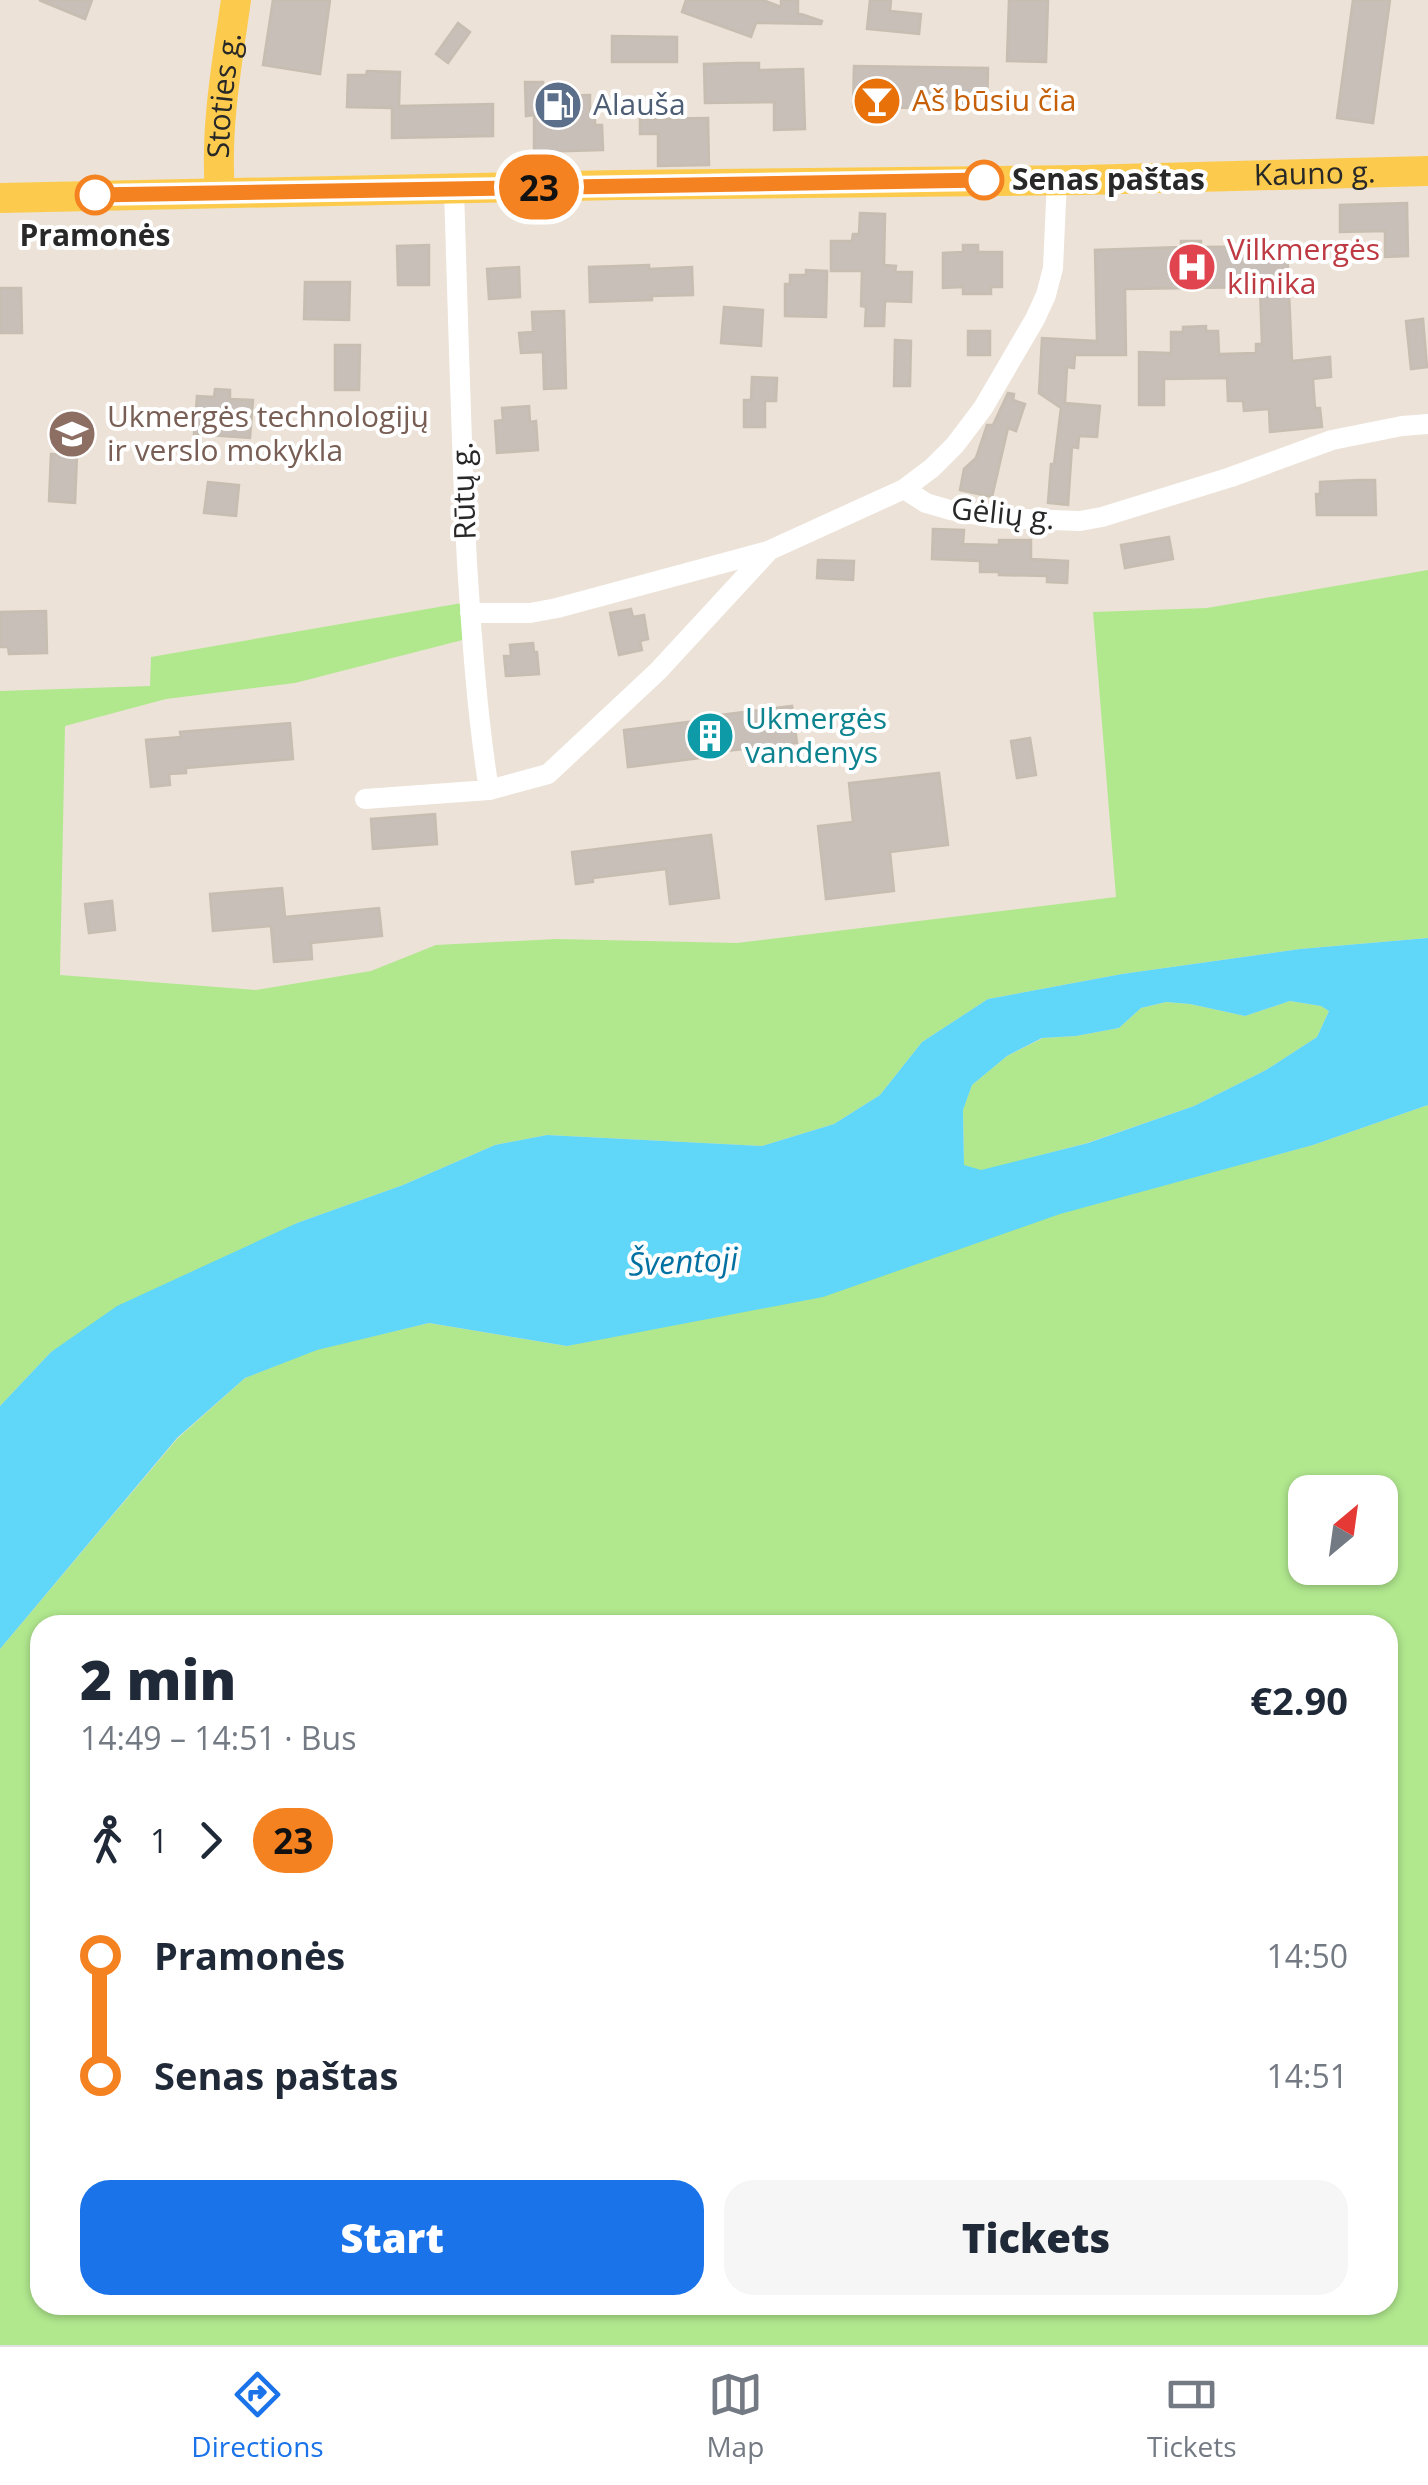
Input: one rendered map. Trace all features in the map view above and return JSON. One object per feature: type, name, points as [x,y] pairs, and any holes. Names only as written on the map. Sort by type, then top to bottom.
[{"type":"main road","name":"Stoties g.","points":[[220,192],[221,108],[236,0]]},
{"type":"main road","name":"Kauno g.","points":[[0,198],[1428,171]]},
{"type":"street","points":[[470,613],[530,613],[558,608],[768,551],[904,489],[955,445],[983,408],[1036,319],[1052,268],[1057,180]]},
{"type":"street","name":"Rūtų g.","points":[[454,190],[470,613],[480,735],[490,790]]},
{"type":"street","name":"Gėlių g.","points":[[904,489],[926,503],[994,518],[1080,521],[1102,518],[1231,477],[1332,440],[1428,424]]},
{"type":"street","points":[[365,799],[490,790],[548,774],[658,671],[768,551]]},
{"type":"green space","points":[[1428,570],[1428,938],[1300,949],[1122,974],[988,999],[922,1042],[880,1095],[834,1124],[762,1146],[547,1135],[495,1145],[403,1185],[297,1223],[51,1352],[0,1406],[0,691],[150,686],[151,657],[479,600],[482,635],[295,683],[166,699],[65,726],[60,975],[256,990],[371,971],[436,945],[556,939],[737,943],[1116,897],[1093,612],[1207,608]]},
{"type":"green space","points":[[1290,1001],[1329,1011],[1317,1037],[1266,1070],[1194,1106],[1087,1143],[981,1171],[964,1166],[963,1109],[972,1085],[1007,1056],[1043,1038],[1119,1028],[1141,1008],[1166,1002],[1245,1016]]},
{"type":"green space","points":[[1428,1105],[1428,2345],[0,2345],[0,1649],[177,1439],[245,1378],[317,1349],[429,1323],[567,1346],[1313,1145]]},
{"type":"water","name":"Šventoji","points":[[1428,938],[1428,1105],[1313,1145],[1060,1214],[823,1297],[567,1346],[429,1323],[317,1350],[245,1378],[177,1438],[0,1649],[0,1406],[51,1352],[117,1306],[297,1223],[403,1185],[495,1145],[547,1135],[762,1146],[834,1124],[880,1095],[922,1042],[988,999],[1122,974],[1300,949]],"holes":[[[1290,1001],[1329,1011],[1317,1037],[1266,1070],[1194,1106],[1088,1143],[981,1170],[964,1165],[963,1110],[972,1085],[1007,1056],[1042,1038],[1119,1028],[1141,1008],[1166,1002],[1245,1016]]]},
{"type":"building","points":[[39,0],[92,0],[85,19]]},
{"type":"building","points":[[273,0],[330,0],[320,74],[263,65]]},
{"type":"building","points":[[686,0],[763,0],[781,7],[781,0],[798,0],[798,13],[822,21],[756,23],[751,37],[682,12]]},
{"type":"building","points":[[870,0],[891,0],[890,11],[921,14],[919,34],[867,29]]},
{"type":"building","points":[[1009,0],[1048,0],[1046,62],[1007,61]]},
{"type":"building","points":[[1353,0],[1390,0],[1373,123],[1337,118]]},
{"type":"building","points":[[458,23],[470,32],[448,63],[436,54]]},
{"type":"building","points":[[612,36],[677,37],[677,62],[612,62]]},
{"type":"building","points":[[759,63],[759,70],[803,69],[805,129],[774,130],[774,102],[705,103],[704,64]]},
{"type":"building","points":[[854,66],[988,68],[987,109],[853,107]]},
{"type":"building","points":[[367,71],[400,72],[399,106],[493,104],[493,136],[392,138],[392,108],[347,107],[348,75],[366,75]]},
{"type":"building","points":[[525,82],[543,82],[544,92],[551,92],[551,96],[590,95],[590,115],[595,114],[595,125],[602,125],[603,150],[534,152],[534,115],[526,116]]},
{"type":"building","points":[[708,118],[709,165],[658,166],[658,134],[640,134],[640,119]]},
{"type":"building","points":[[1407,203],[1408,256],[1385,257],[1385,231],[1340,232],[1340,205]]},
{"type":"building","points":[[860,213],[885,214],[884,265],[896,266],[895,272],[912,272],[911,302],[885,301],[884,326],[865,326],[862,271],[831,271],[831,241],[852,241],[853,234],[859,234]]},
{"type":"building","points":[[1181,241],[1201,241],[1201,247],[1287,246],[1292,361],[1330,357],[1331,377],[1313,379],[1315,408],[1320,408],[1322,427],[1270,432],[1269,409],[1244,411],[1243,401],[1228,401],[1227,378],[1164,379],[1164,405],[1139,405],[1139,352],[1171,353],[1171,332],[1206,326],[1206,331],[1218,331],[1219,354],[1256,353],[1256,344],[1262,344],[1260,287],[1125,289],[1126,355],[1075,355],[1074,368],[1067,367],[1065,403],[1100,406],[1097,437],[1079,436],[1078,448],[1072,447],[1068,505],[1048,503],[1061,408],[1039,393],[1042,338],[1097,341],[1095,250],[1181,247]]},
{"type":"building","points":[[429,245],[429,285],[398,285],[397,246]]},
{"type":"building","points":[[963,245],[978,245],[978,252],[1002,252],[1002,287],[991,287],[991,294],[963,294],[963,287],[943,288],[943,253],[963,252]]},
{"type":"building","points":[[649,265],[649,269],[692,267],[693,295],[590,302],[589,267]]},
{"type":"building","points":[[519,267],[520,297],[489,299],[487,269]]},
{"type":"building","points":[[806,270],[827,271],[826,317],[785,316],[785,284],[790,284],[790,275],[806,275]]},
{"type":"building","points":[[305,282],[350,282],[349,320],[304,319]]},
{"type":"building","points":[[0,288],[21,288],[22,333],[0,333]]},
{"type":"building","points":[[724,307],[763,310],[761,346],[721,343]]},
{"type":"building","points":[[564,311],[566,388],[544,389],[543,352],[521,353],[519,333],[533,332],[532,312]]},
{"type":"building","points":[[1423,319],[1427,367],[1411,369],[1406,321]]},
{"type":"building","points":[[968,331],[990,331],[990,355],[968,355]]},
{"type":"building","points":[[895,340],[911,341],[910,386],[894,386]]},
{"type":"building","points":[[335,345],[360,345],[359,390],[335,390]]},
{"type":"building","points":[[752,377],[777,378],[776,401],[765,401],[765,427],[744,427],[744,400],[751,400]]},
{"type":"building","points":[[215,389],[230,390],[230,399],[253,400],[250,438],[194,434],[197,396],[214,397]]},
{"type":"building","points":[[1008,393],[1014,394],[1013,400],[1025,404],[1016,431],[1008,428],[992,497],[960,490],[964,469],[976,458],[987,425],[993,425]]},
{"type":"building","points":[[529,406],[530,422],[536,421],[538,450],[497,453],[495,421],[503,420],[502,408]]},
{"type":"building","points":[[51,454],[77,455],[75,503],[49,501]]},
{"type":"building","points":[[1375,480],[1376,515],[1317,515],[1320,482]]},
{"type":"building","points":[[208,482],[239,485],[236,516],[204,513]]},
{"type":"building","points":[[933,529],[964,530],[963,544],[999,545],[999,540],[1031,540],[1031,559],[1068,561],[1067,583],[1047,582],[1047,576],[980,572],[980,561],[932,559]]},
{"type":"building","points":[[1169,537],[1173,559],[1125,568],[1121,545]]},
{"type":"building","points":[[818,560],[854,561],[853,580],[817,578]]},
{"type":"building","points":[[631,609],[633,617],[644,615],[648,639],[640,641],[642,650],[619,655],[610,613]]},
{"type":"building","points":[[46,611],[47,653],[9,654],[8,647],[0,647],[0,612]]},
{"type":"building","points":[[533,643],[539,674],[506,676],[504,656],[511,656],[510,645]]},
{"type":"building","name":"Ukmergės vandenys","points":[[792,706],[797,743],[628,767],[624,730]]},
{"type":"building","points":[[290,723],[293,759],[186,768],[186,773],[169,774],[170,785],[151,787],[146,740],[181,737],[180,732]]},
{"type":"building","points":[[1030,738],[1036,775],[1017,778],[1011,741]]},
{"type":"building","points":[[939,773],[948,845],[890,852],[894,891],[826,899],[818,826],[853,822],[849,783]]},
{"type":"building","points":[[435,814],[437,844],[373,849],[371,819]]},
{"type":"building","points":[[711,835],[719,898],[670,904],[666,869],[593,878],[593,882],[576,884],[572,852]]},
{"type":"building","points":[[282,888],[285,917],[379,908],[382,936],[311,943],[312,959],[274,962],[271,926],[213,931],[210,894]]},
{"type":"building","points":[[112,901],[115,930],[89,933],[85,904]]},
{"type":"bus line","name":"23","points":[[95,195],[984,180]]},
{"type":"place","name":"Aš būsiu čia","points":[[877,101]]},
{"type":"place","name":"Alauša","points":[[558,105]]},
{"type":"place","name":"Senas paštas","points":[[984,180]]},
{"type":"place","name":"Pramonės","points":[[95,195]]},
{"type":"place","name":"Vilkmergės klinika","points":[[1192,267]]},
{"type":"place","name":"Ukmergės technologijų ir verslo mokykla","points":[[72,434]]},
{"type":"place","name":"Ukmergės vandenys","points":[[710,736]]}]
